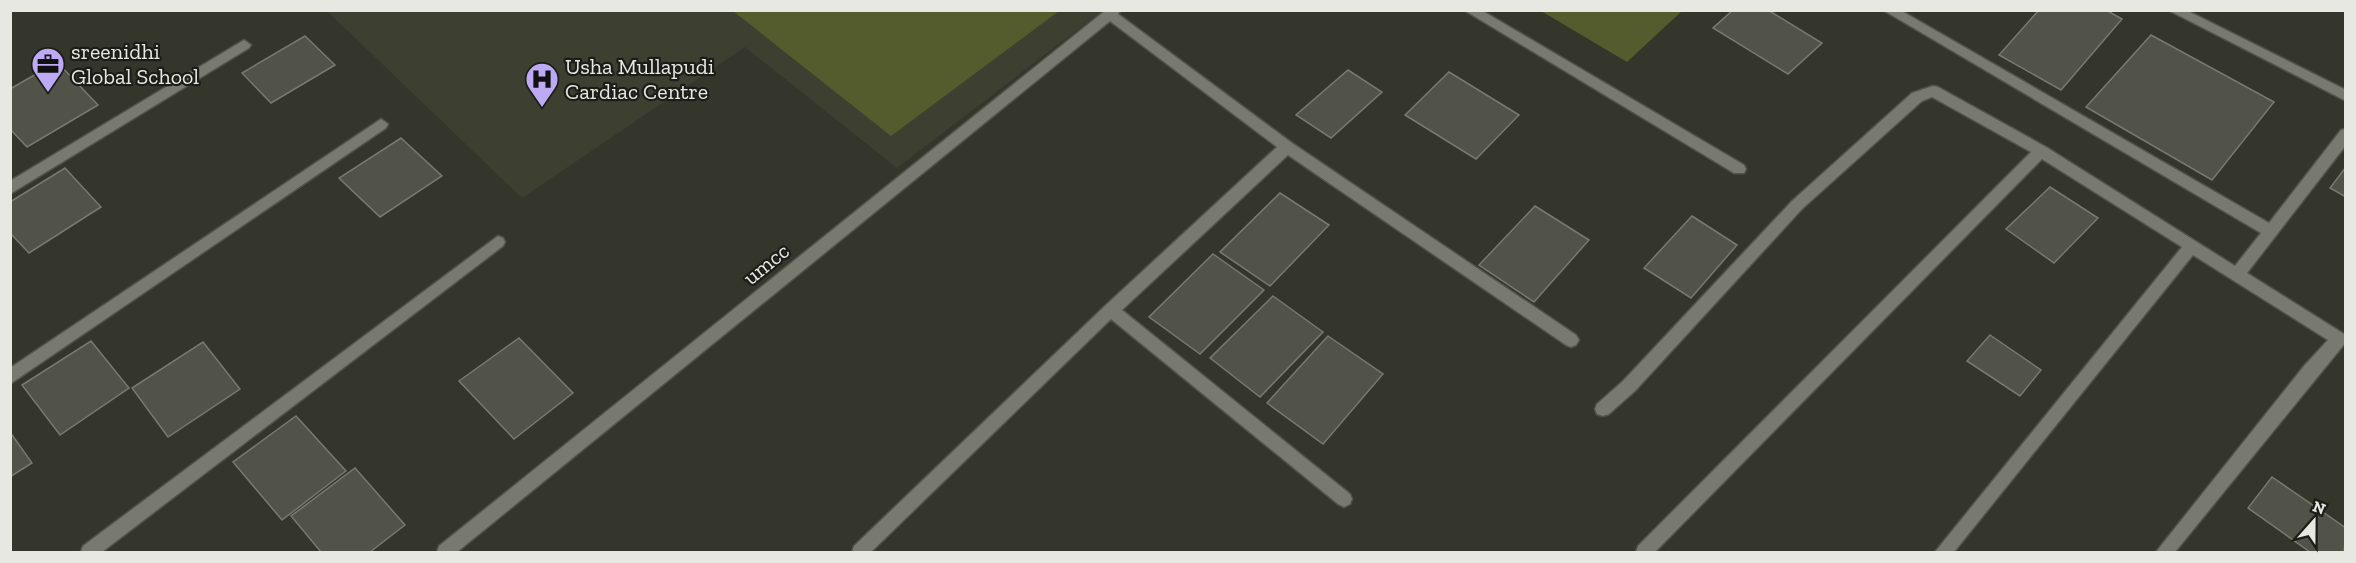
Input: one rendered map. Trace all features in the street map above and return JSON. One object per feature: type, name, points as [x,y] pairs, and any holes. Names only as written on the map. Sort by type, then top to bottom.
[{"type":"street","points":[[1470,10],[1739,169]]},
{"type":"street","points":[[1888,10],[2271,232]]},
{"type":"street","points":[[2174,10],[2346,96]]},
{"type":"street","points":[[1113,13],[1287,147],[1571,340]]},
{"type":"street","name":"umcc","points":[[445,552],[1113,13]]},
{"type":"street","points":[[10,188],[244,45]]},
{"type":"street","points":[[1603,409],[1629,386],[1797,205],[1917,97],[1933,91],[2040,151],[2342,340],[2310,371],[2165,552]]},
{"type":"street","points":[[10,377],[381,124]]},
{"type":"street","points":[[2237,275],[2346,134]]},
{"type":"street","points":[[866,551],[1111,310],[1287,147]]},
{"type":"street","points":[[1644,552],[2040,151]]},
{"type":"street","points":[[89,552],[498,242]]},
{"type":"street","points":[[1944,552],[2191,247]]},
{"type":"street","points":[[1111,310],[1344,499]]},
{"type":"shaded area","name":"Usha Mullapudi Cardiac Centre","points":[[327,11],[1102,11],[897,168],[745,47],[522,198]]},
{"type":"green space","points":[[733,11],[1059,11],[891,136]]},
{"type":"green space","points":[[1541,11],[1682,11],[1627,62]]},
{"type":"building","points":[[1733,10],[1768,10],[1822,43],[1788,74],[1713,28]]},
{"type":"building","points":[[2039,10],[2106,10],[2122,19],[2061,90],[1999,55]]},
{"type":"building","points":[[2151,35],[2274,102],[2212,180],[2086,107]]},
{"type":"building","points":[[305,36],[335,65],[271,103],[242,73]]},
{"type":"building","points":[[57,62],[98,105],[27,147],[10,129],[10,89]]},
{"type":"building","points":[[1348,70],[1382,92],[1331,138],[1296,115]]},
{"type":"building","points":[[1449,72],[1519,115],[1476,159],[1405,115]]},
{"type":"building","points":[[401,138],[442,176],[380,217],[339,178]]},
{"type":"building","points":[[2346,167],[2346,197],[2330,188]]},
{"type":"building","points":[[65,168],[101,207],[29,253],[10,233],[10,202]]},
{"type":"building","points":[[2050,187],[2098,218],[2054,263],[2006,229]]},
{"type":"building","points":[[1280,193],[1329,225],[1270,286],[1220,252]]},
{"type":"building","points":[[1535,206],[1589,240],[1534,302],[1479,265]]},
{"type":"building","points":[[1692,216],[1737,245],[1691,298],[1644,268]]},
{"type":"building","points":[[1213,254],[1264,290],[1200,354],[1149,317]]},
{"type":"building","points":[[1273,296],[1323,332],[1260,397],[1210,358]]},
{"type":"building","points":[[1990,335],[2041,370],[2020,396],[1967,361]]},
{"type":"building","points":[[1328,336],[1383,374],[1323,444],[1267,403]]},
{"type":"building","points":[[519,338],[573,393],[514,439],[459,381]]},
{"type":"building","points":[[91,341],[129,388],[60,435],[22,385]]},
{"type":"building","points":[[203,342],[240,389],[168,437],[132,388]]},
{"type":"building","points":[[296,416],[346,471],[282,520],[233,462]]},
{"type":"building","points":[[10,432],[32,463],[10,477]]},
{"type":"building","points":[[355,468],[405,525],[370,552],[321,552],[291,516]]},
{"type":"building","points":[[2272,477],[2346,528],[2344,552],[2310,552],[2248,508]]},
{"type":"place","name":"sreenidhi Global School","points":[[48,93]]},
{"type":"place","name":"Usha Mullapudi Cardiac Centre","points":[[542,108]]}]
